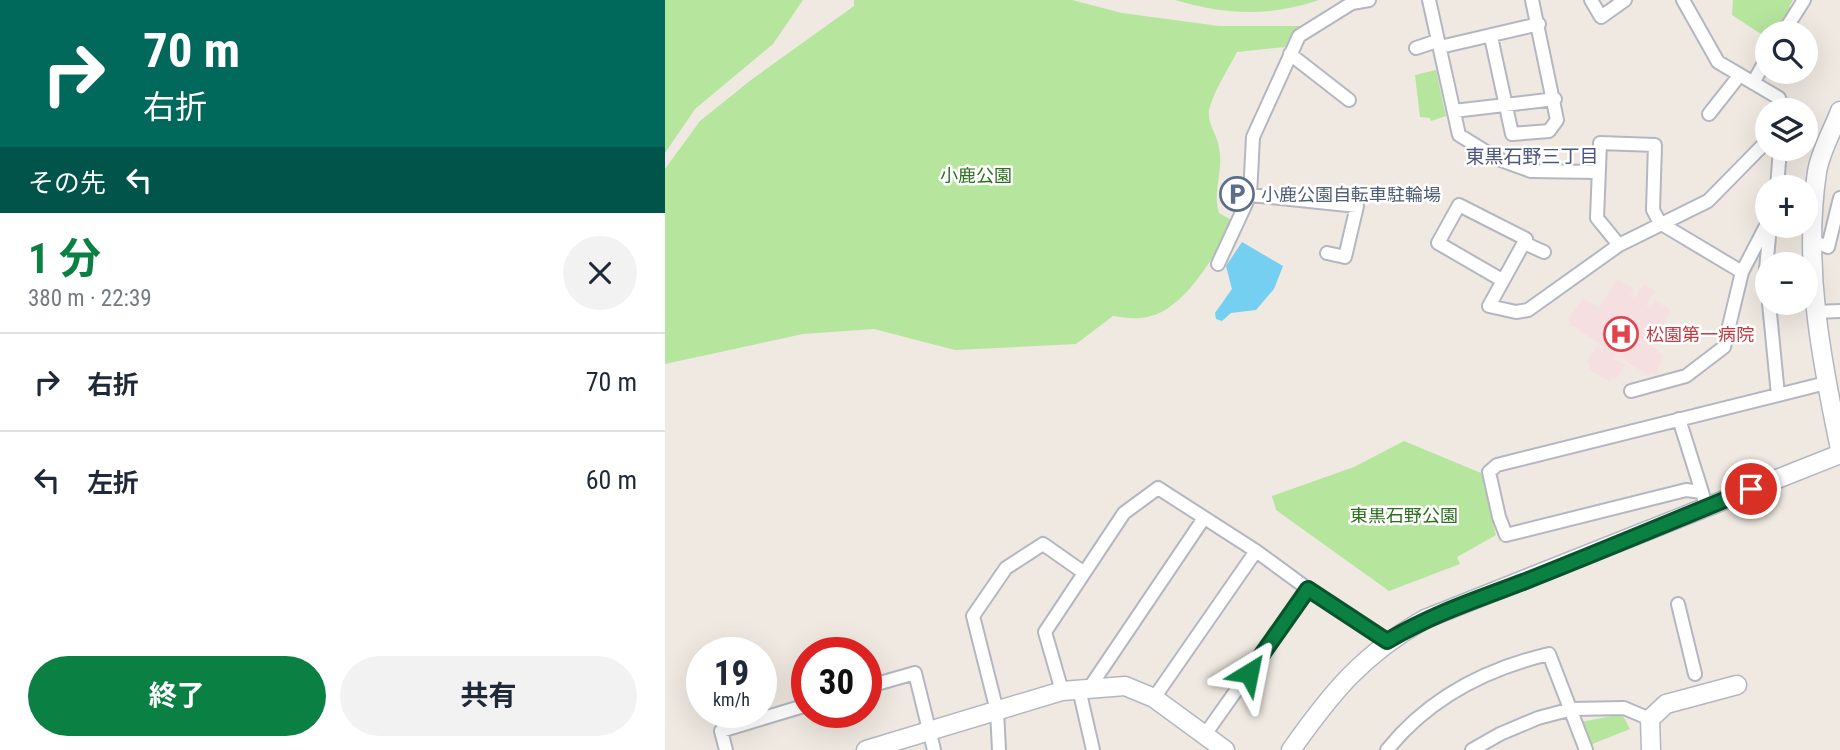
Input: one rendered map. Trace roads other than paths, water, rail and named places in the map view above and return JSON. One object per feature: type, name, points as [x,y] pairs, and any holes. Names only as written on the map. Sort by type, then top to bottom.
[{"type":"street","points":[[1218,264],[1250,195],[1253,137],[1299,36],[1314,24],[1352,3],[1369,0]]},
{"type":"street","points":[[1429,0],[1459,135],[1498,159],[1531,171],[1597,172]]},
{"type":"street","points":[[1491,37],[1512,134],[1549,131],[1557,120],[1555,99],[1532,0]]},
{"type":"street","points":[[1591,0],[1601,17],[1625,0]]},
{"type":"street","points":[[1682,0],[1718,62],[1779,98]]},
{"type":"street","points":[[1791,21],[1804,0]]},
{"type":"street","points":[[1416,48],[1491,37],[1539,24]]},
{"type":"street","points":[[1290,54],[1349,100]]},
{"type":"street","points":[[1709,114],[1739,76]]},
{"type":"street","points":[[1753,83],[1755,79]]},
{"type":"street","points":[[1454,111],[1555,99]]},
{"type":"street","points":[[1827,246],[1817,169],[1840,111]]},
{"type":"street","points":[[1619,245],[1597,218],[1600,143],[1655,145],[1653,210],[1660,223],[1742,272]]},
{"type":"street","points":[[1502,280],[1438,243],[1459,205],[1526,239],[1489,306],[1516,312],[1528,310],[1619,245],[1708,201],[1755,153]]},
{"type":"street","points":[[1250,195],[1357,206],[1345,257],[1327,253]]},
{"type":"street","points":[[1818,296],[1827,246],[1840,198]]},
{"type":"street","points":[[1631,391],[1686,376],[1724,347],[1742,272],[1762,238]]},
{"type":"street","points":[[1524,243],[1544,252]]},
{"type":"street","points":[[1818,312],[1840,311]]},
{"type":"street","points":[[1770,315],[1778,395]]},
{"type":"street","points":[[1291,750],[1324,702],[1387,641],[1425,619],[1465,601],[1522,582],[1704,499],[1840,451],[1815,315]]},
{"type":"street","points":[[1704,499],[1686,491],[1506,536],[1489,472],[1497,466],[1826,383]]},
{"type":"street","points":[[1679,419],[1704,499]]},
{"type":"street","points":[[1093,750],[1077,689],[1045,632],[1124,513],[1158,488],[1387,641]]},
{"type":"street","points":[[1077,689],[1204,519]]},
{"type":"street","points":[[999,750],[997,711],[972,616],[1006,568],[1043,544],[1083,572]]},
{"type":"street","points":[[1154,698],[1256,551]]},
{"type":"street","points":[[1205,742],[1308,589]]},
{"type":"street","points":[[1678,604],[1695,674]]},
{"type":"street","points":[[1387,750],[1416,717],[1463,685],[1521,660],[1549,654],[1572,709],[1585,750]]},
{"type":"street","points":[[882,682],[915,673],[934,750]]},
{"type":"street","points":[[1651,750],[1650,719],[1666,704],[1737,685]]},
{"type":"street","points":[[867,750],[1077,689],[1125,686],[1154,698],[1205,742],[1225,750]]},
{"type":"street","points":[[1472,750],[1525,723],[1572,709],[1624,708],[1650,719]]},
{"type":"street","points":[[726,750],[721,731],[791,710]]},
{"type":"water","points":[[1242,242],[1283,266],[1274,289],[1256,310],[1231,313],[1222,321],[1216,319],[1215,313],[1232,289],[1226,266]]},
{"type":"place","name":"小鹿公園自転車駐輪場","points":[[1237,194]]},
{"type":"place","name":"松園第一病院","points":[[1621,334]]},
{"type":"district","name":"東黒石野三丁目","points":[[1532,156]]},
{"type":"park label","name":"小鹿公園","points":[[976,175]]},
{"type":"park label","name":"東黒石野公園","points":[[1404,515]]}]
